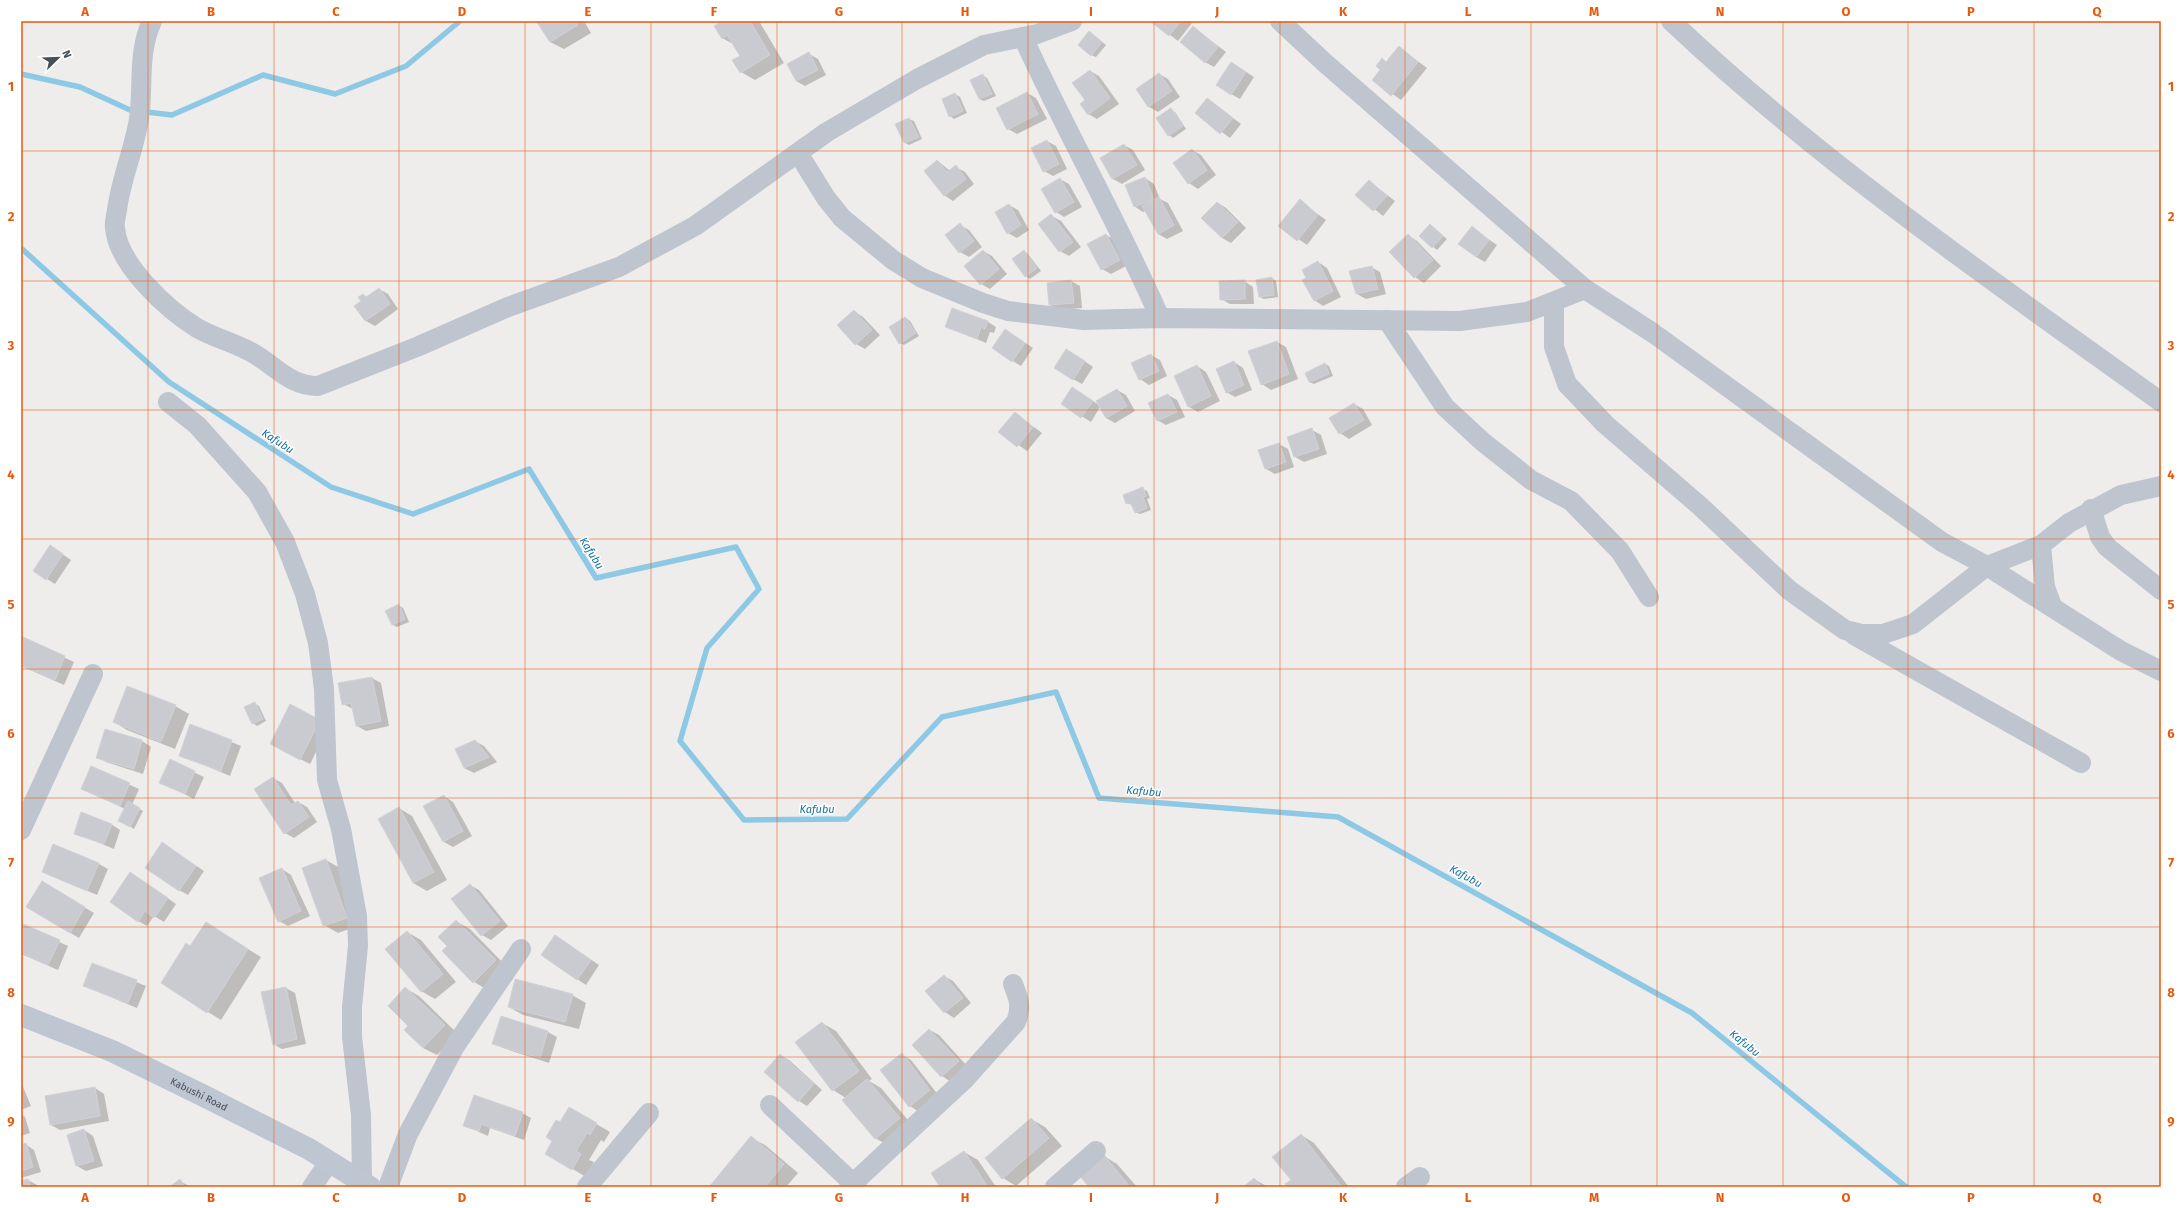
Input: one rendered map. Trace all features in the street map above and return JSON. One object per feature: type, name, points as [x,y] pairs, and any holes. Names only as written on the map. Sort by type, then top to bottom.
[{"type":"main road","name":"Kabushi Road","points":[[21,1015],[112,1051],[204,1096],[329,1162],[366,1184]]},
{"type":"street","points":[[152,21],[145,37],[141,64],[141,99],[139,119],[119,197],[115,228],[122,254],[135,272],[175,312],[198,328],[251,352],[292,381],[306,386],[318,386],[419,346],[508,307],[551,293],[619,267],[695,226],[827,132],[861,111],[958,58],[984,45],[1004,39],[1023,37],[1051,30],[1072,21]]},
{"type":"street","points":[[1280,21],[1325,64],[1586,289],[1653,333],[1942,542],[1987,566],[2122,651],[2161,671]]},
{"type":"street","points":[[1678,23],[1720,67],[1831,158],[2008,293],[2161,402]]},
{"type":"street","points":[[1023,37],[1082,162],[1141,275],[1160,318]]},
{"type":"street","points":[[798,154],[826,198],[842,218],[894,260],[922,278],[983,304],[1008,310],[1084,320],[1160,318],[1460,321],[1527,312],[1554,303],[1586,289]]},
{"type":"street","points":[[1554,303],[1554,347],[1558,363],[1568,384],[1605,424],[1700,506],[1789,590],[1845,630],[2081,762]]},
{"type":"street","points":[[1387,320],[1445,407],[1483,442],[1532,480],[1571,501],[1620,551],[1649,597]]},
{"type":"street","points":[[168,402],[197,425],[257,492],[285,542],[305,594],[318,643],[324,689],[327,780],[340,829],[357,916],[358,946],[352,1007],[352,1037],[361,1115],[366,1184]]},
{"type":"street","points":[[1845,630],[1862,634],[1883,634],[1913,624],[1987,566],[2042,545],[2069,522],[2120,495],[2161,486]]},
{"type":"street","points":[[2091,509],[2100,537],[2107,547],[2161,590]]},
{"type":"street","points":[[2042,545],[2045,587],[2052,606]]},
{"type":"street","points":[[21,830],[93,674]]},
{"type":"street","points":[[388,1187],[408,1134],[455,1046],[520,950]]},
{"type":"street","points":[[770,1105],[852,1186],[964,1080],[1016,1022],[1020,1011],[1020,1002],[1013,984]]},
{"type":"street","points":[[587,1187],[649,1113]]},
{"type":"street","points":[[1055,1187],[1096,1151]]},
{"type":"street","points":[[312,1187],[329,1162]]},
{"type":"building","points":[[536,21],[575,21],[578,25],[550,42]]},
{"type":"building","points":[[722,21],[750,21],[770,55],[740,73],[732,60],[740,56],[727,35],[722,39],[714,26]]},
{"type":"building","points":[[1150,21],[1181,21],[1169,36]]},
{"type":"building","points":[[1193,26],[1218,47],[1205,63],[1180,42]]},
{"type":"building","points":[[1089,31],[1102,42],[1091,56],[1078,45]]},
{"type":"building","points":[[1399,46],[1418,62],[1391,96],[1372,80],[1380,70],[1376,66],[1382,58],[1386,62]]},
{"type":"building","points":[[809,52],[818,70],[796,81],[787,64]]},
{"type":"building","points":[[1231,62],[1246,72],[1231,95],[1216,85]]},
{"type":"building","points":[[1090,70],[1110,98],[1088,115],[1080,104],[1085,100],[1072,83]]},
{"type":"building","points":[[1159,73],[1172,91],[1148,107],[1136,89]]},
{"type":"building","points":[[983,74],[992,94],[979,99],[970,80]]},
{"type":"building","points":[[1027,92],[1038,114],[1007,130],[996,108]]},
{"type":"building","points":[[955,93],[963,111],[949,117],[942,99]]},
{"type":"building","points":[[1207,98],[1233,118],[1220,134],[1195,113]]},
{"type":"building","points":[[1171,108],[1183,126],[1168,136],[1156,118]]},
{"type":"building","points":[[909,118],[919,137],[904,143],[895,124]]},
{"type":"building","points":[[1047,140],[1059,164],[1043,172],[1031,148]]},
{"type":"building","points":[[1124,144],[1137,165],[1112,179],[1100,158]]},
{"type":"building","points":[[1192,149],[1207,170],[1188,184],[1173,163]]},
{"type":"building","points":[[937,160],[947,172],[956,165],[966,179],[944,196],[924,171]]},
{"type":"building","points":[[1145,177],[1154,199],[1134,207],[1125,185]]},
{"type":"building","points":[[1060,178],[1074,202],[1055,213],[1041,189]]},
{"type":"building","points":[[1369,180],[1387,196],[1373,211],[1355,195]]},
{"type":"building","points":[[1159,197],[1174,225],[1158,234],[1142,206]]},
{"type":"building","points":[[1300,199],[1318,215],[1297,241],[1278,226]]},
{"type":"building","points":[[1217,202],[1238,222],[1222,238],[1201,218]]},
{"type":"building","points":[[1009,204],[1021,225],[1007,234],[995,212]]},
{"type":"building","points":[[1051,214],[1073,242],[1059,252],[1038,224]]},
{"type":"building","points":[[960,223],[974,241],[959,253],[945,235]]},
{"type":"building","points":[[1430,224],[1443,236],[1432,248],[1419,236]]},
{"type":"building","points":[[1472,226],[1489,240],[1476,257],[1458,244]]},
{"type":"building","points":[[1106,234],[1120,260],[1101,270],[1087,244]]},
{"type":"building","points":[[1408,234],[1433,260],[1414,278],[1389,252]]},
{"type":"building","points":[[983,250],[999,269],[980,285],[964,266]]},
{"type":"building","points":[[1024,250],[1037,268],[1025,277],[1012,259]]},
{"type":"building","points":[[1318,261],[1333,291],[1314,301],[1302,280],[1306,278],[1302,270]]},
{"type":"building","points":[[1372,266],[1378,289],[1356,294],[1349,271]]},
{"type":"building","points":[[1272,277],[1274,295],[1259,297],[1256,280]]},
{"type":"building","points":[[1071,280],[1074,303],[1049,305],[1047,283]]},
{"type":"building","points":[[1245,280],[1245,299],[1220,300],[1219,281]]},
{"type":"building","points":[[379,288],[390,304],[365,321],[354,306],[361,301],[358,297],[363,294],[366,297]]},
{"type":"building","points":[[952,308],[988,321],[985,329],[981,327],[977,339],[945,327]]},
{"type":"building","points":[[854,310],[872,330],[855,345],[837,325]]},
{"type":"building","points":[[905,317],[916,333],[899,344],[889,327]]},
{"type":"building","points":[[1005,329],[1025,343],[1012,362],[992,348]]},
{"type":"building","points":[[1277,341],[1289,374],[1261,385],[1248,351]]},
{"type":"building","points":[[1066,349],[1085,361],[1073,380],[1054,368]]},
{"type":"building","points":[[1151,354],[1159,371],[1139,380],[1131,363]]},
{"type":"building","points":[[1234,361],[1244,385],[1226,393],[1216,369]]},
{"type":"building","points":[[1325,363],[1329,374],[1309,382],[1305,373]]},
{"type":"building","points":[[1197,365],[1211,396],[1188,407],[1174,376]]},
{"type":"building","points":[[1072,387],[1093,401],[1081,418],[1061,404]]},
{"type":"building","points":[[1117,389],[1127,406],[1106,418],[1096,401]]},
{"type":"building","points":[[1168,394],[1177,412],[1157,421],[1148,403]]},
{"type":"building","points":[[1354,403],[1364,420],[1339,434],[1329,418]]},
{"type":"building","points":[[1015,412],[1033,427],[1017,447],[998,432]]},
{"type":"building","points":[[1312,428],[1319,449],[1294,457],[1287,437]]},
{"type":"building","points":[[1279,443],[1286,462],[1265,469],[1258,450]]},
{"type":"building","points":[[1143,487],[1146,496],[1143,497],[1147,508],[1135,513],[1130,502],[1126,504],[1123,495]]},
{"type":"building","points":[[50,545],[63,554],[46,580],[33,571]]},
{"type":"building","points":[[399,604],[405,619],[392,625],[385,611]]},
{"type":"building","points":[[21,636],[65,656],[55,680],[21,665]]},
{"type":"building","points":[[372,677],[381,721],[356,726],[351,703],[342,705],[338,683]]},
{"type":"building","points":[[127,686],[176,705],[161,742],[113,722]]},
{"type":"building","points":[[255,702],[263,719],[252,724],[244,707]]},
{"type":"building","points":[[290,704],[320,720],[300,760],[270,744]]},
{"type":"building","points":[[190,724],[232,740],[221,771],[179,756]]},
{"type":"building","points":[[105,729],[142,740],[134,769],[96,758]]},
{"type":"building","points":[[475,740],[489,757],[464,768],[455,749]]},
{"type":"building","points":[[170,759],[195,771],[185,794],[159,783]]},
{"type":"building","points":[[91,766],[130,783],[120,806],[81,789]]},
{"type":"building","points":[[273,777],[291,805],[298,801],[309,817],[284,834],[254,789]]},
{"type":"building","points":[[444,795],[463,831],[443,842],[423,806]]},
{"type":"building","points":[[128,801],[140,808],[130,827],[118,821]]},
{"type":"building","points":[[399,807],[434,872],[413,883],[378,819]]},
{"type":"building","points":[[81,812],[112,824],[104,844],[74,834]]},
{"type":"building","points":[[162,842],[196,866],[179,891],[145,868]]},
{"type":"building","points":[[53,844],[99,863],[87,891],[42,872]]},
{"type":"building","points":[[326,859],[347,918],[323,926],[302,868]]},
{"type":"building","points":[[282,868],[301,911],[278,922],[259,878]]},
{"type":"building","points":[[130,872],[168,898],[154,918],[145,911],[138,922],[110,902]]},
{"type":"building","points":[[42,881],[85,907],[70,933],[26,907]]},
{"type":"building","points":[[470,884],[500,921],[481,936],[451,899]]},
{"type":"building","points":[[456,920],[496,960],[473,983],[442,951],[447,946],[438,937]]},
{"type":"building","points":[[206,922],[248,949],[207,1013],[161,983],[186,943],[190,946]]},
{"type":"building","points":[[21,923],[60,940],[48,965],[21,953]]},
{"type":"building","points":[[407,931],[443,974],[421,992],[385,949]]},
{"type":"building","points":[[555,935],[591,960],[577,980],[541,955]]},
{"type":"building","points":[[92,963],[137,980],[128,1003],[83,986]]},
{"type":"building","points":[[944,975],[963,998],[944,1013],[925,991]]},
{"type":"building","points":[[515,979],[573,994],[565,1022],[508,1007]]},
{"type":"building","points":[[286,987],[297,1039],[273,1045],[261,992]]},
{"type":"building","points":[[405,987],[445,1025],[423,1048],[404,1030],[408,1026],[388,1006]]},
{"type":"building","points":[[501,1016],[548,1031],[540,1058],[492,1044]]},
{"type":"building","points":[[822,1022],[859,1071],[832,1091],[795,1042]]},
{"type":"building","points":[[929,1029],[959,1061],[941,1077],[912,1045]]},
{"type":"building","points":[[902,1053],[930,1090],[909,1107],[880,1070]]},
{"type":"building","points":[[780,1054],[814,1084],[798,1102],[764,1072]]},
{"type":"building","points":[[867,1079],[900,1118],[875,1139],[842,1100]]},
{"type":"building","points":[[95,1087],[100,1116],[50,1125],[45,1096]]},
{"type":"building","points":[[474,1095],[523,1112],[515,1136],[481,1124],[479,1131],[463,1126]]},
{"type":"building","points":[[569,1107],[597,1123],[590,1135],[587,1133],[576,1151],[581,1154],[572,1170],[545,1154],[552,1141],[546,1137],[556,1120],[560,1122]]},
{"type":"building","points":[[1031,1118],[1049,1138],[1002,1179],[985,1158]]},
{"type":"building","points":[[84,1129],[94,1161],[76,1166],[67,1135]]},
{"type":"building","points":[[1301,1134],[1342,1187],[1287,1187],[1285,1184],[1291,1180],[1272,1157]]},
{"type":"building","points":[[751,1136],[784,1164],[765,1187],[709,1187]]},
{"type":"building","points":[[26,1143],[33,1167],[21,1171],[21,1145]]},
{"type":"building","points":[[964,1151],[988,1187],[940,1187],[931,1173]]},
{"type":"building","points":[[1104,1155],[1130,1187],[1089,1187],[1079,1175]]},
{"type":"building","points":[[1254,1178],[1262,1187],[1243,1187]]},
{"type":"building","points":[[28,1179],[31,1187],[21,1187],[21,1181]]},
{"type":"building","points":[[180,1179],[185,1187],[169,1187]]},
{"type":"waterway","points":[[21,74],[80,87],[130,110],[172,115],[263,75],[335,94],[406,66],[460,21]]},
{"type":"waterway","name":"Kafubu","points":[[21,248],[169,382],[331,487],[413,514],[529,469],[596,578],[736,547],[759,589],[707,648],[680,741],[744,820],[847,819],[942,717],[1056,692],[1099,798],[1338,817],[1692,1013],[1906,1187]]}]
